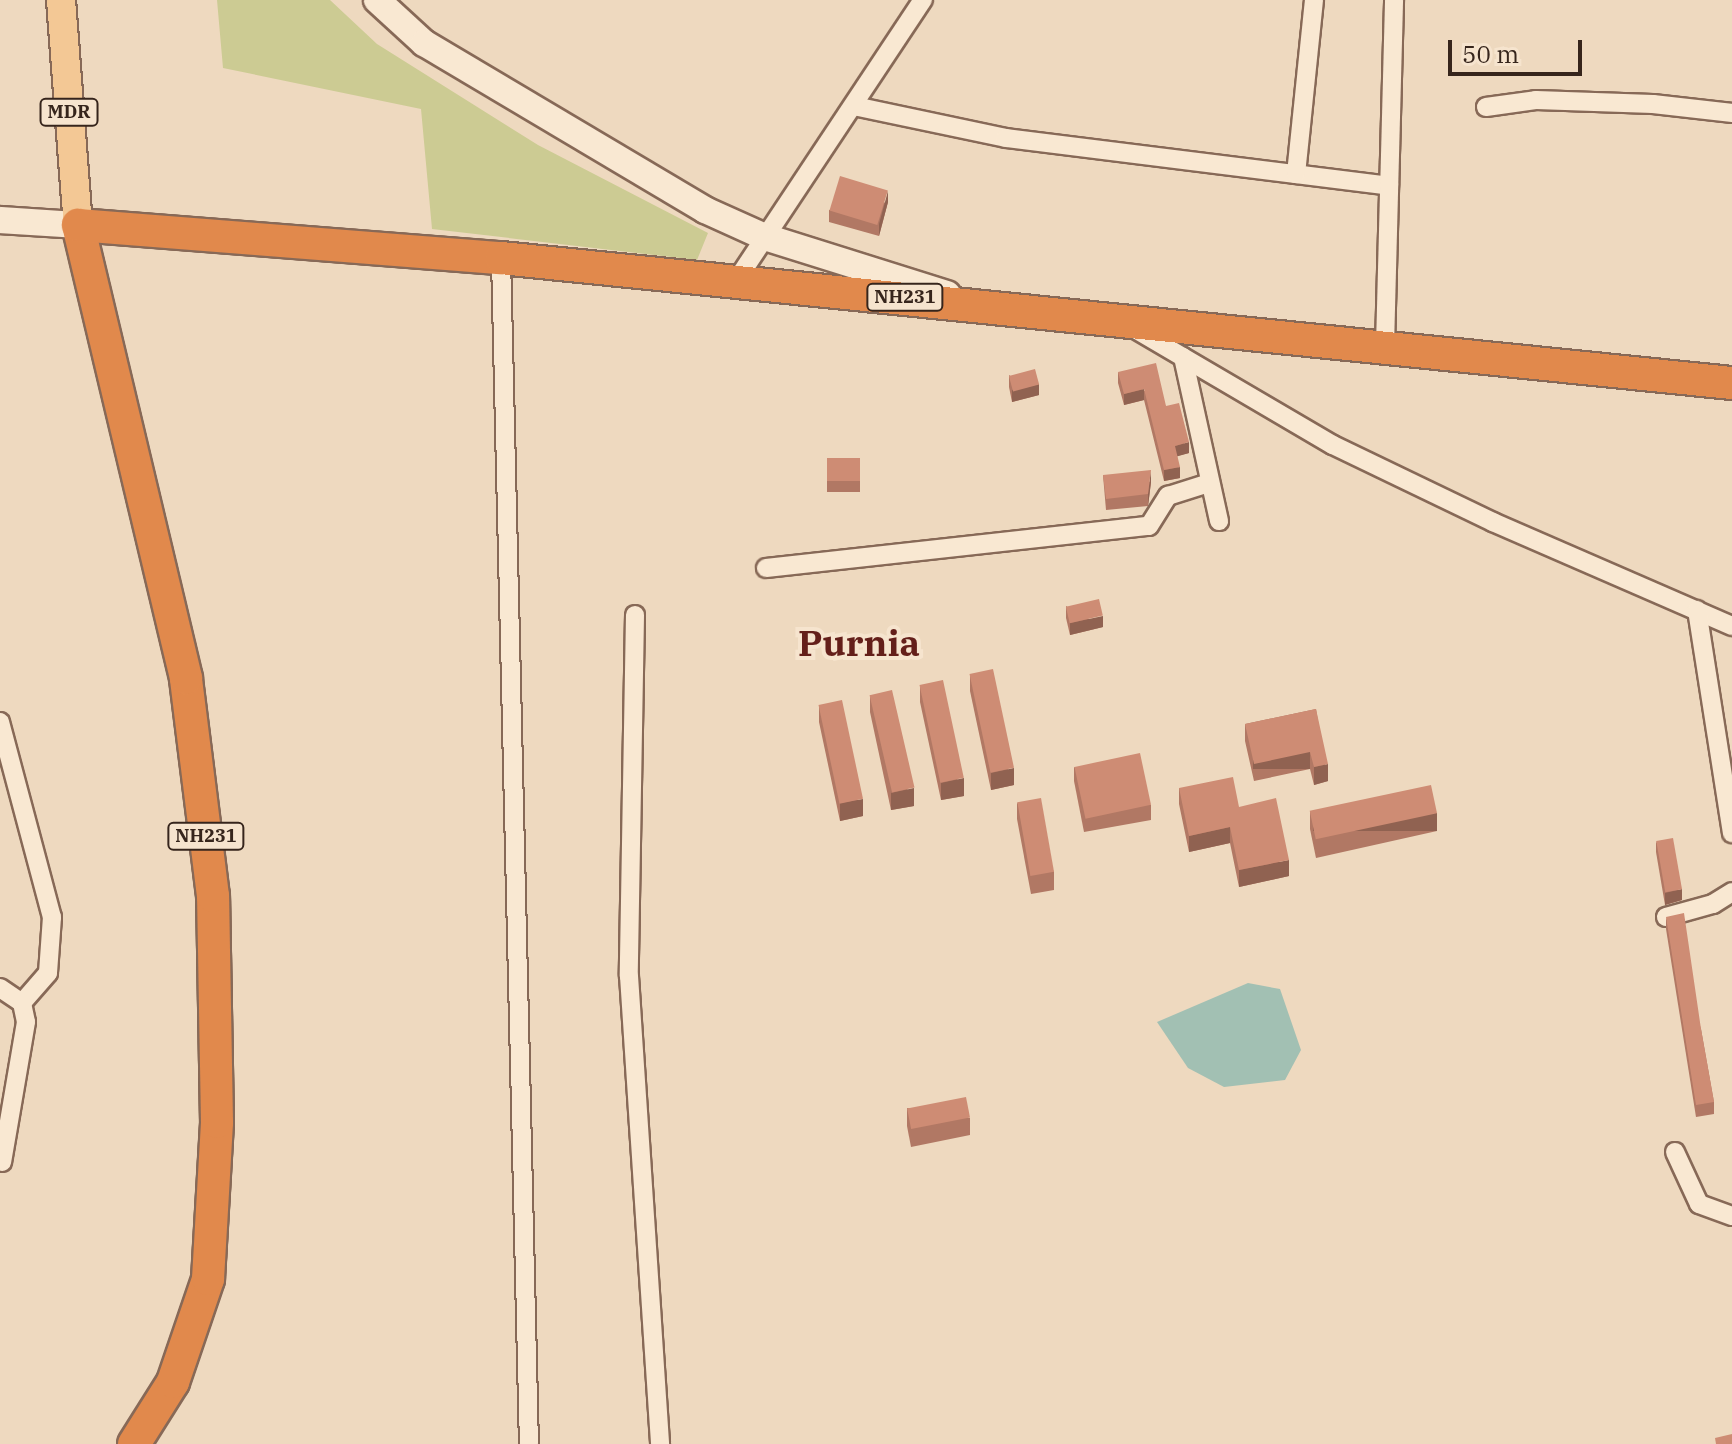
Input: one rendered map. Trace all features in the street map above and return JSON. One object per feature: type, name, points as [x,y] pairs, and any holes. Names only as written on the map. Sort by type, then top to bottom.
[{"type":"highway","name":"NH231","points":[[134,1444],[173,1382],[208,1279],[217,1122],[213,896],[186,678],[78,225],[501,258],[1732,383]]},
{"type":"main road","name":"MDR","points":[[61,0],[78,225]]},
{"type":"street","points":[[377,0],[424,43],[705,210],[765,237],[977,304]]},
{"type":"street","points":[[736,281],[923,0]]},
{"type":"street","points":[[1296,174],[1314,0]]},
{"type":"street","points":[[1385,346],[1394,0]]},
{"type":"street","points":[[1486,107],[1536,100],[1653,104],[1732,113]]},
{"type":"street","points":[[854,106],[1006,138],[1389,186]]},
{"type":"street","points":[[0,220],[78,225]]},
{"type":"street","points":[[501,258],[529,1444]]},
{"type":"street","points":[[1122,322],[1346,451],[1493,522],[1732,626]]},
{"type":"street","points":[[1183,357],[1219,521]]},
{"type":"street","points":[[766,568],[1149,526],[1168,496],[1209,483]]},
{"type":"street","points":[[1697,610],[1732,833]]},
{"type":"street","points":[[635,615],[629,976],[660,1444]]},
{"type":"street","points":[[1,730],[52,917],[48,973],[22,1003]]},
{"type":"street","points":[[1666,917],[1713,904],[1732,892]]},
{"type":"street","points":[[0,988],[22,1003],[26,1022],[8,1077],[1,1166]]},
{"type":"street","points":[[1675,1152],[1699,1204],[1732,1216]]},
{"type":"shaded area","points":[[217,0],[330,0],[377,44],[538,145],[708,233],[697,260],[432,229],[421,109],[223,68]]},
{"type":"shaded area","points":[[1248,983],[1280,989],[1301,1050],[1285,1080],[1224,1087],[1188,1068],[1157,1022]]},
{"type":"building","points":[[840,176],[888,191],[877,225],[829,210]]},
{"type":"building","points":[[1156,363],[1166,406],[1179,403],[1189,442],[1175,446],[1180,467],[1164,470],[1144,389],[1124,394],[1118,372]]},
{"type":"building","points":[[1035,369],[1039,384],[1013,391],[1009,376]]},
{"type":"building","points":[[827,458],[860,458],[860,481],[827,481]]},
{"type":"building","points":[[1151,470],[1148,494],[1106,499],[1103,475]]},
{"type":"building","points":[[1099,599],[1103,616],[1070,623],[1066,607]]},
{"type":"building","points":[[993,669],[1014,768],[991,773],[970,674]]},
{"type":"building","points":[[943,680],[964,778],[940,783],[920,685]]},
{"type":"building","points":[[892,690],[914,787],[892,793],[870,695]]},
{"type":"building","points":[[842,700],[863,799],[840,804],[819,705]]},
{"type":"building","points":[[1316,709],[1328,764],[1314,767],[1310,752],[1254,764],[1245,724]]},
{"type":"building","points":[[1140,753],[1151,805],[1085,819],[1074,767]]},
{"type":"building","points":[[1233,777],[1239,807],[1276,798],[1289,860],[1239,870],[1230,827],[1189,836],[1179,788]]},
{"type":"building","points":[[1431,785],[1437,813],[1316,839],[1310,811]]},
{"type":"building","points":[[1041,798],[1054,872],[1030,876],[1017,802]]},
{"type":"building","points":[[1673,838],[1682,889],[1665,892],[1656,841]]},
{"type":"building","points":[[1684,913],[1714,1102],[1696,1105],[1666,917]]},
{"type":"building","points":[[966,1097],[970,1118],[911,1129],[907,1108]]},
{"type":"building","points":[[1732,1434],[1732,1444],[1716,1444],[1715,1438]]},
{"type":"district","name":"Purnia","points":[[859,643]]}]
